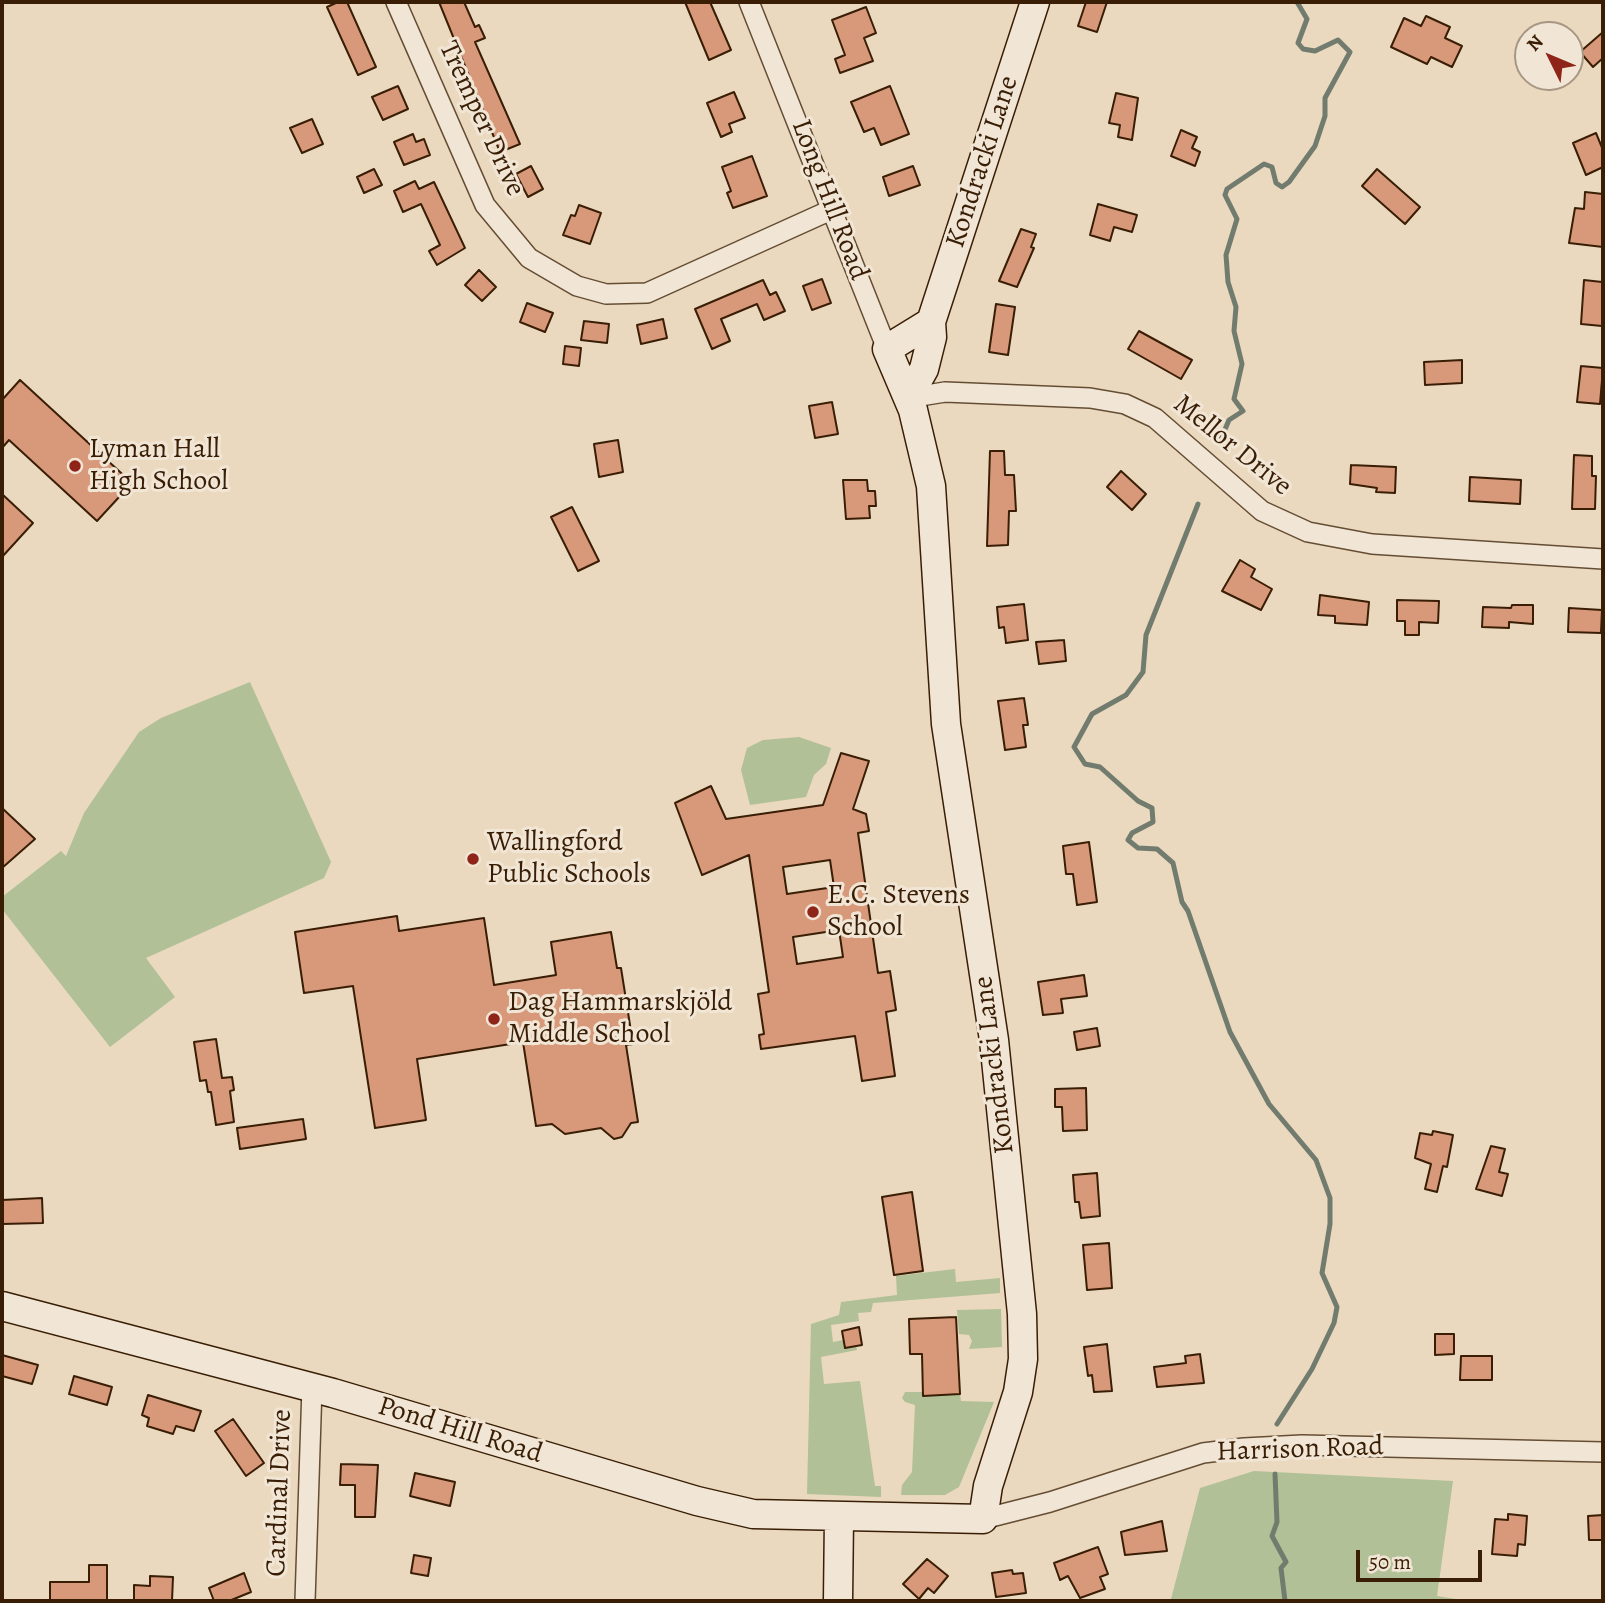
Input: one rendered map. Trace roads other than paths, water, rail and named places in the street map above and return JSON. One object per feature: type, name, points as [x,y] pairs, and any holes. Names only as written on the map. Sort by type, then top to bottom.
[{"type":"main road","name":"Kondracki Lane","points":[[983,1519],[988,1486],[1018,1392],[1023,1359],[1022,1314],[994,1040],[947,732],[932,496],[925,454],[908,398],[924,369],[932,337],[931,322],[1035,2]]},
{"type":"main road","points":[[887,349],[931,322]]},
{"type":"main road","name":"Long Hill Road","points":[[887,349],[908,398]]},
{"type":"main road","name":"Pond Hill Road","points":[[2,1306],[312,1387],[697,1501],[753,1514],[839,1517]]},
{"type":"main road","points":[[838,1601],[839,1517]]},
{"type":"main road","name":"Harrison Road","points":[[839,1517],[983,1519]]},
{"type":"street","name":"Tremper Drive","points":[[396,2],[485,205],[529,258],[577,286],[606,294],[647,293],[832,209]]},
{"type":"street","name":"Long Hill Road","points":[[750,2],[887,349]]},
{"type":"street","name":"Mellor Drive","points":[[908,398],[945,391],[1090,398],[1125,404],[1154,418],[1255,506],[1294,528],[1322,536],[1372,544],[1603,559]]},
{"type":"street","name":"Cardinal Drive","points":[[305,1601],[312,1387]]},
{"type":"street","name":"Harrison Road","points":[[983,1519],[1050,1502],[1203,1453],[1244,1448],[1302,1445],[1603,1452]]},
{"type":"waterway","points":[[1221,439],[1229,420],[1243,411],[1234,399],[1242,364],[1234,331],[1236,307],[1228,282],[1226,255],[1237,219],[1225,195],[1227,189],[1264,164],[1272,167],[1276,183],[1282,187],[1289,182],[1315,146],[1325,116],[1325,98],[1350,52],[1338,40],[1315,51],[1303,49],[1298,43],[1307,19],[1297,2]]},
{"type":"waterway","points":[[1198,504],[1146,635],[1143,672],[1126,695],[1092,714],[1074,747],[1085,764],[1100,767],[1138,801],[1152,808],[1153,822],[1132,833],[1128,840],[1138,848],[1157,849],[1173,863],[1182,902],[1188,911],[1230,1032],[1269,1104],[1316,1160],[1330,1198],[1330,1224],[1322,1273],[1337,1307],[1334,1323],[1312,1369],[1277,1424]]},
{"type":"waterway","points":[[1275,1474],[1277,1522],[1272,1536],[1286,1562],[1281,1568],[1285,1601]]},
{"type":"place","name":"Lyman Hall High School","points":[[75,466]]},
{"type":"place","name":"Wallingford Public Schools","points":[[473,859]]},
{"type":"place","name":"E.C. Stevens School","points":[[813,912]]},
{"type":"place","name":"Dag Hammarskjöld Middle School","points":[[494,1019]]}]
